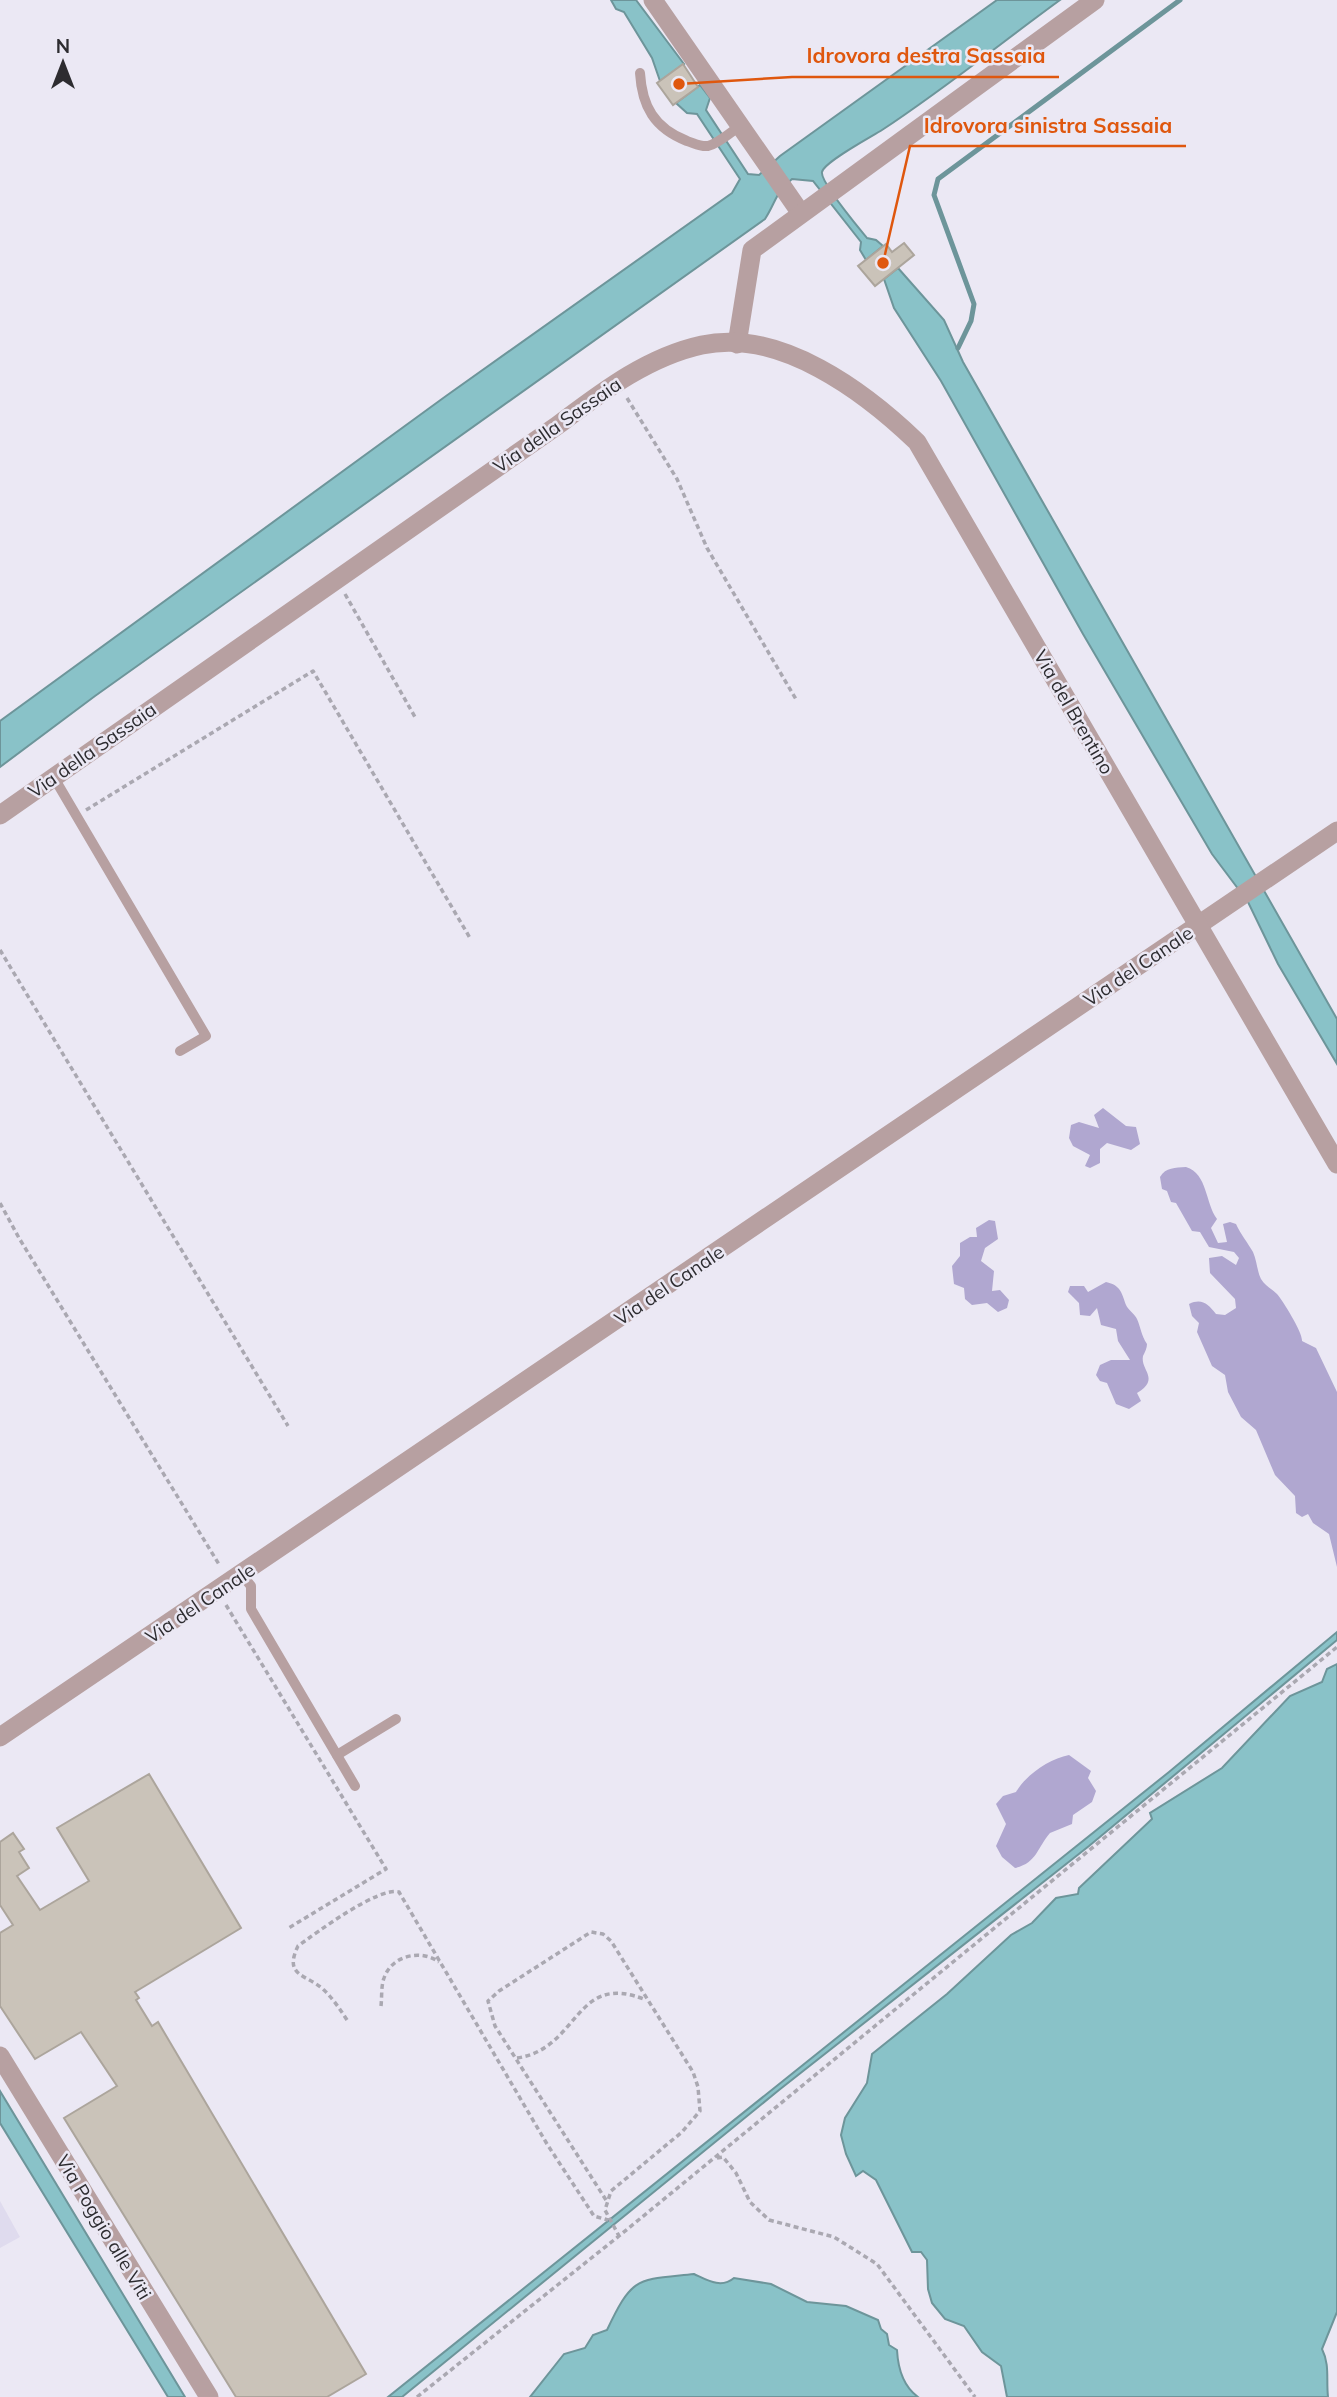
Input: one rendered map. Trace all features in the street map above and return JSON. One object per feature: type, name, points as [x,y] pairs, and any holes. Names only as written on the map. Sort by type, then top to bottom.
[{"type":"street","points":[[653,0],[734,130],[758,151],[800,212]]},
{"type":"street","points":[[737,344],[752,250],[800,212],[1094,0]]},
{"type":"street","name":"Via della Sassaia","points":[[0,815],[616,382],[668,356],[703,344],[737,344]]},
{"type":"street","name":"Via del Brentino","points":[[737,344],[776,351],[819,367],[879,406],[918,442],[1337,1164]]},
{"type":"street","name":"Via del Canale","points":[[0,1737],[1337,831]]},
{"type":"street","name":"Via Poggio alle Viti","points":[[0,2056],[209,2397]]},
{"type":"lane","points":[[640,73],[641,97],[652,118],[675,136],[701,146],[711,145],[734,130]]},
{"type":"lane","points":[[52,776],[206,1036],[180,1051]]},
{"type":"lane","points":[[230,1583],[251,1586],[251,1609],[355,1786]]},
{"type":"lane","points":[[337,1755],[396,1719]]},
{"type":"path","points":[[616,382],[644,422],[677,479],[708,548],[797,701]]},
{"type":"path","points":[[338,578],[415,717]]},
{"type":"path","points":[[76,816],[313,671],[470,939]]},
{"type":"path","points":[[0,950],[288,1426]]},
{"type":"path","points":[[0,1203],[230,1583],[386,1869],[287,1929]]},
{"type":"path","points":[[417,2397],[715,2158],[1337,1647]]},
{"type":"path","points":[[347,2021],[321,1987],[303,1979],[294,1968],[293,1956],[298,1946],[369,1900],[393,1890],[399,1892],[588,2207],[601,2220],[608,2220]]},
{"type":"path","points":[[606,2200],[611,2191],[695,2121],[700,2111],[698,2087],[693,2072],[611,1941],[603,1934],[591,1932],[488,2001],[495,2026],[606,2200],[608,2220],[619,2236]]},
{"type":"path","points":[[381,2006],[383,1979],[390,1966],[402,1958],[416,1955],[431,1956],[441,1964]]},
{"type":"path","points":[[517,2058],[534,2055],[555,2043],[587,2005],[602,1995],[617,1991],[646,2000]]},
{"type":"path","points":[[715,2158],[723,2157],[736,2173],[750,2202],[769,2220],[834,2237],[877,2264],[975,2397]]},
{"type":"shaded area","points":[[1103,1108],[1126,1126],[1136,1127],[1140,1144],[1131,1150],[1107,1143],[1100,1149],[1100,1163],[1090,1168],[1085,1166],[1090,1155],[1073,1146],[1069,1138],[1071,1125],[1079,1122],[1099,1128],[1094,1115]]},
{"type":"shaded area","points":[[1186,1167],[1202,1182],[1217,1219],[1211,1228],[1218,1243],[1227,1242],[1223,1224],[1236,1224],[1253,1252],[1261,1279],[1284,1303],[1302,1341],[1316,1348],[1337,1392],[1337,1567],[1329,1534],[1313,1523],[1308,1514],[1302,1517],[1296,1513],[1295,1496],[1275,1475],[1256,1430],[1241,1417],[1228,1392],[1225,1375],[1212,1366],[1197,1332],[1199,1323],[1192,1316],[1189,1304],[1201,1302],[1216,1314],[1225,1315],[1236,1308],[1235,1299],[1210,1273],[1209,1258],[1222,1256],[1236,1265],[1239,1258],[1234,1252],[1209,1247],[1200,1232],[1192,1231],[1176,1203],[1171,1202],[1167,1191],[1162,1189],[1160,1177],[1165,1171]]},
{"type":"shaded area","points":[[989,1220],[995,1221],[998,1239],[985,1248],[981,1261],[994,1271],[992,1291],[1000,1290],[1009,1300],[1007,1308],[998,1312],[987,1303],[972,1305],[965,1299],[964,1288],[954,1284],[952,1266],[960,1256],[960,1243],[970,1237],[977,1237],[976,1228]]},
{"type":"shaded area","points":[[1106,1282],[1120,1290],[1127,1307],[1137,1319],[1147,1344],[1143,1361],[1148,1383],[1137,1393],[1141,1401],[1129,1409],[1116,1404],[1107,1383],[1100,1381],[1096,1375],[1100,1365],[1111,1360],[1130,1360],[1118,1341],[1116,1329],[1101,1325],[1097,1308],[1090,1316],[1080,1315],[1079,1303],[1068,1292],[1070,1286],[1084,1286],[1088,1292]]},
{"type":"shaded area","points":[[1069,1755],[1091,1771],[1088,1778],[1096,1791],[1092,1802],[1073,1815],[1072,1824],[1050,1833],[1028,1863],[1015,1868],[1002,1857],[996,1846],[1006,1824],[996,1804],[1003,1796],[1016,1792],[1039,1769]]},
{"type":"shaded area","points":[[0,2201],[20,2237],[0,2248]]},
{"type":"water","points":[[611,0],[636,0],[684,64],[660,81],[652,58],[624,12],[616,9]]},
{"type":"water","points":[[997,0],[1060,0],[927,99],[839,156],[822,172],[833,195],[867,238],[876,240],[883,246],[866,260],[860,250],[861,242],[813,181],[792,179],[779,193],[765,219],[95,696],[0,767],[0,721],[446,396],[732,193],[740,179],[697,114],[687,113],[676,103],[700,85],[710,98],[706,110],[748,174],[759,175],[780,156]]},
{"type":"water","points":[[898,268],[944,320],[963,362],[1337,1019],[1337,1064],[1278,964],[1248,902],[1212,854],[1083,634],[941,381],[894,308],[884,279]]},
{"type":"water","points":[[1337,1632],[1337,1640],[1089,1846],[779,2090],[402,2397],[388,2397],[1169,1772]]},
{"type":"water","points":[[1337,1664],[1337,2312],[1322,2349],[1327,2366],[1328,2397],[1007,2397],[1001,2366],[982,2352],[964,2326],[945,2319],[932,2303],[928,2289],[927,2260],[921,2252],[912,2252],[876,2180],[863,2171],[856,2176],[846,2154],[841,2135],[845,2118],[867,2083],[872,2054],[947,1994],[1011,1935],[1032,1923],[1056,1898],[1078,1894],[1079,1888],[1152,1819],[1150,1813],[1222,1768],[1290,1696],[1322,1682],[1327,1669]]},
{"type":"water","points":[[0,2091],[185,2397],[168,2397],[0,2123]]},
{"type":"water","points":[[694,2274],[719,2283],[734,2278],[771,2284],[807,2302],[846,2306],[878,2320],[881,2329],[887,2334],[889,2345],[897,2350],[905,2382],[918,2397],[530,2397],[564,2354],[585,2348],[593,2335],[607,2330],[624,2299],[639,2284],[648,2280]]},
{"type":"building","points":[[683,64],[698,87],[673,105],[657,83]]},
{"type":"building","points":[[904,243],[914,255],[875,286],[858,266],[886,244],[892,252]]},
{"type":"building","points":[[149,1774],[241,1928],[135,1992],[139,1998],[136,2000],[152,2026],[158,2022],[366,2374],[327,2397],[236,2397],[64,2118],[117,2086],[81,2032],[35,2059],[0,2006],[0,1933],[13,1925],[0,1905],[0,1842],[13,1833],[24,1849],[19,1852],[29,1868],[17,1876],[40,1910],[89,1881],[57,1828]]},
{"type":"waterway","points":[[958,348],[971,321],[974,304],[934,195],[938,179],[1180,0]]},
{"type":"place","name":"Idrovora destra Sassaia","points":[[679,84]]},
{"type":"place","name":"Idrovora sinistra Sassaia","points":[[883,263]]}]
